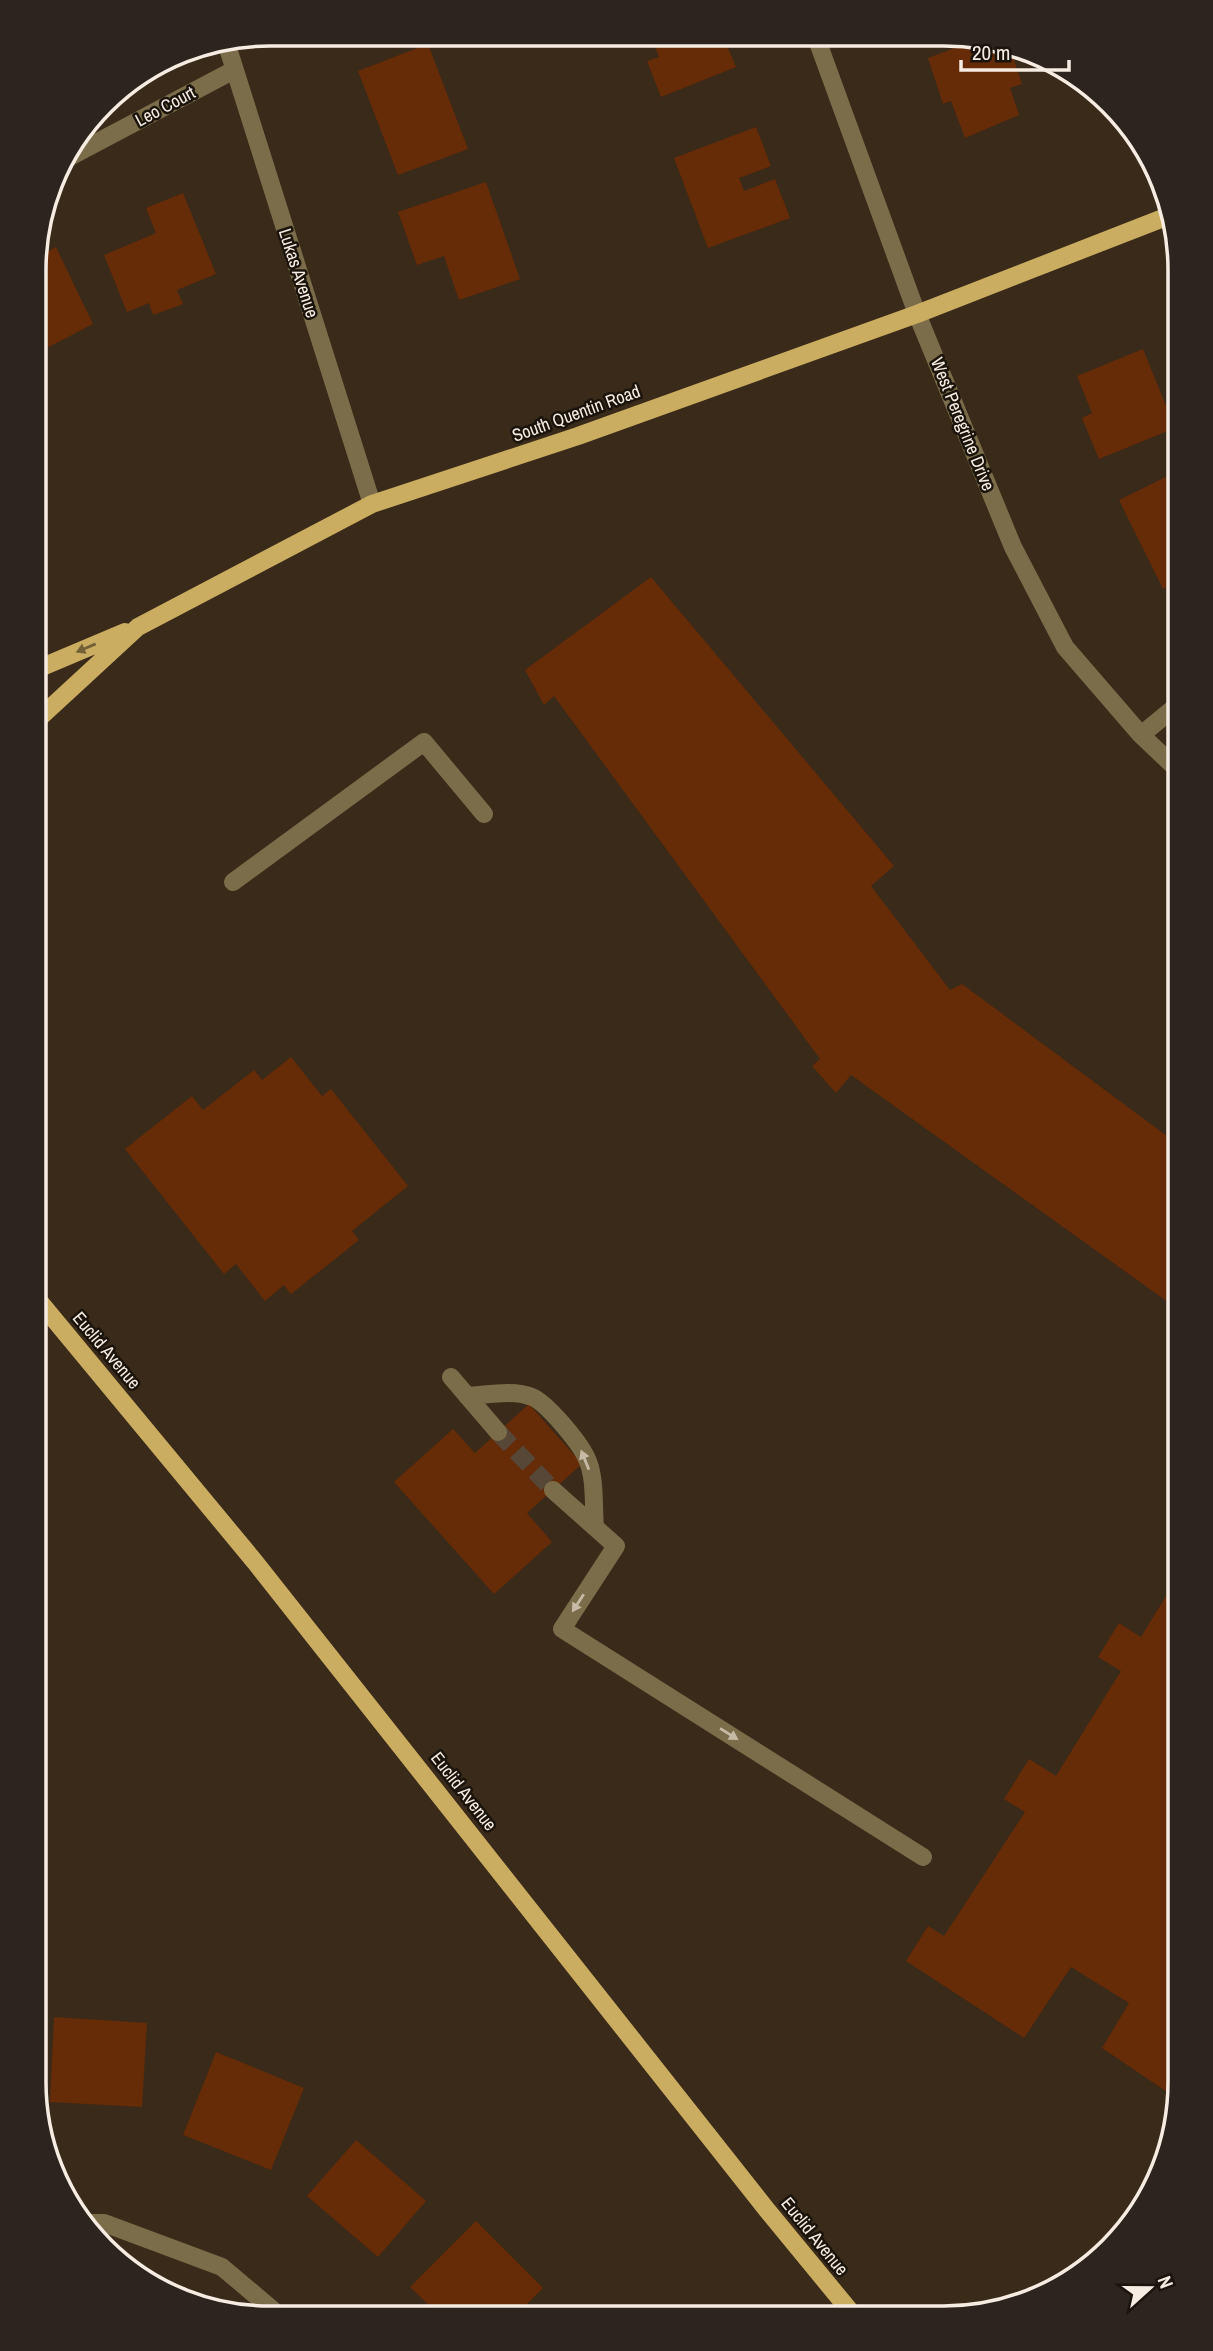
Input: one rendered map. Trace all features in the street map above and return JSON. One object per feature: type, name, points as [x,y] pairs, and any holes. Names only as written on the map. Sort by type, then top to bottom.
[{"type":"main road","name":"South Quentin Road","points":[[46,712],[138,626],[372,505],[578,436],[917,314],[1161,219]]},
{"type":"main road","points":[[46,665],[138,626]]},
{"type":"main road","name":"Euclid Avenue","points":[[46,1309],[255,1562],[845,2306]]},
{"type":"street","name":"West Peregrine Drive","points":[[819,46],[917,314],[1013,547],[1065,647],[1141,735],[1168,760]]},
{"type":"street","name":"Lukas Avenue","points":[[228,50],[372,505]]},
{"type":"street","name":"Leo Court","points":[[80,151],[234,70]]},
{"type":"street","points":[[1141,735],[1168,713]]},
{"type":"street","points":[[233,882],[424,742],[484,814]]},
{"type":"street","points":[[451,1377],[498,1432]]},
{"type":"street","points":[[467,1396],[517,1394],[533,1397],[559,1420],[587,1458],[595,1527]]},
{"type":"street","points":[[553,1490],[616,1546],[562,1629],[923,1857]]},
{"type":"street","points":[[96,2223],[104,2223],[222,2267],[268,2306]]},
{"type":"building","points":[[429,46],[468,149],[398,175],[358,71]]},
{"type":"building","points":[[655,46],[727,46],[736,67],[661,97],[647,61],[659,57]]},
{"type":"building","points":[[959,46],[1013,56],[1022,84],[1010,88],[1019,115],[965,138],[951,101],[943,104],[928,58]]},
{"type":"building","points":[[756,127],[771,166],[739,178],[744,191],[775,179],[790,218],[708,248],[674,158]]},
{"type":"building","points":[[486,182],[520,279],[459,300],[444,256],[417,265],[398,212]]},
{"type":"building","points":[[183,193],[216,274],[177,290],[183,304],[153,315],[149,303],[127,312],[104,255],[156,233],[146,208]]},
{"type":"building","points":[[56,247],[93,324],[46,348],[46,270],[47,252]]},
{"type":"building","points":[[1143,349],[1168,411],[1168,431],[1099,459],[1082,418],[1092,413],[1077,376]]},
{"type":"building","points":[[1168,476],[1168,587],[1163,589],[1119,500]]},
{"type":"building","points":[[651,577],[894,866],[871,886],[950,990],[962,984],[1168,1136],[1167,1302],[851,1075],[836,1093],[812,1066],[820,1059],[554,696],[544,705],[525,670]]},
{"type":"building","points":[[291,1057],[322,1096],[331,1089],[408,1186],[352,1231],[359,1240],[291,1294],[284,1285],[265,1301],[236,1264],[224,1274],[125,1149],[192,1096],[203,1110],[254,1070],[262,1080]]},
{"type":"building","points":[[529,1404],[582,1464],[527,1513],[552,1542],[494,1594],[394,1482],[453,1429],[475,1453]]},
{"type":"building","points":[[1167,1594],[1167,2092],[1102,2048],[1129,2003],[1071,1967],[1024,2038],[906,1961],[928,1926],[944,1936],[1025,1812],[1004,1799],[1029,1759],[1056,1776],[1121,1671],[1098,1657],[1119,1623],[1141,1637]]},
{"type":"building","points":[[54,2017],[147,2023],[142,2107],[50,2102]]},
{"type":"building","points":[[216,2052],[304,2088],[271,2170],[183,2135]]},
{"type":"building","points":[[356,2140],[426,2201],[378,2257],[307,2196]]},
{"type":"building","points":[[476,2221],[543,2288],[525,2306],[430,2306],[410,2287]]},
{"type":"tunnel","points":[[498,1432],[553,1490]]}]
